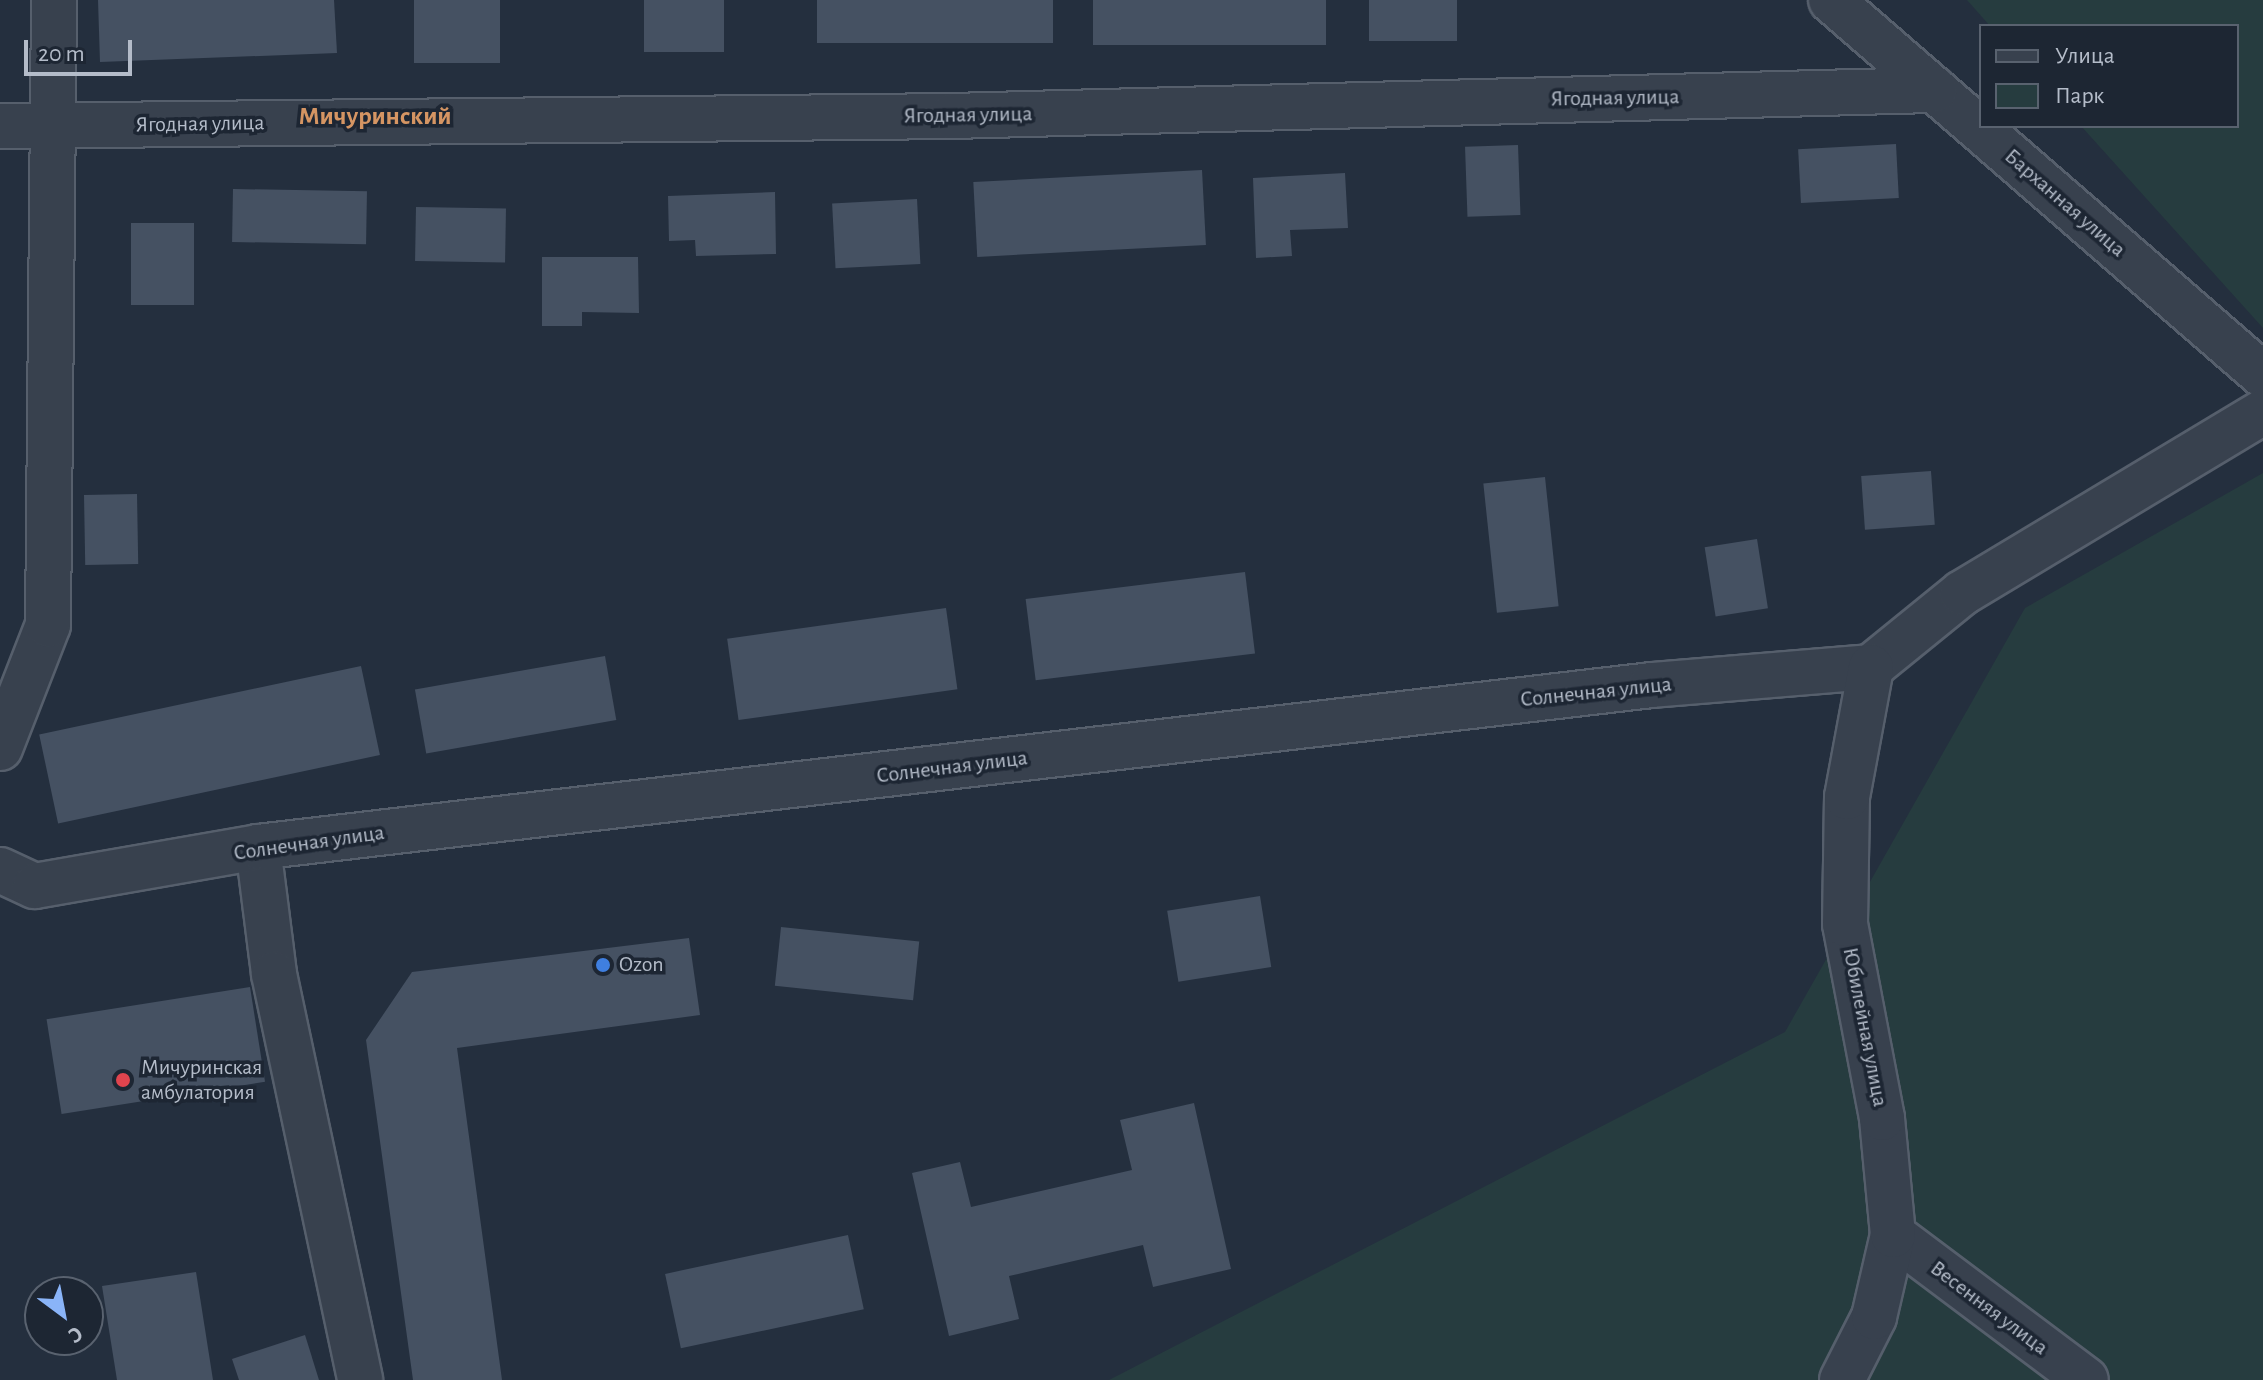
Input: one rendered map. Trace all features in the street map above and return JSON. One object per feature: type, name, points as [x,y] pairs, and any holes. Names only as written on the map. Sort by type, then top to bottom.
[{"type":"street","points":[[0,748],[48,625],[56,125],[54,0]]},
{"type":"street","name":"Барханная улица","points":[[1831,0],[2263,375]]},
{"type":"street","name":"Ягодная улица","points":[[0,126],[952,116],[1935,90]]},
{"type":"street","points":[[1871,667],[1962,593],[2263,412]]},
{"type":"street","name":"Солнечная улица","points":[[18,878],[258,847],[1651,685],[1871,667]]},
{"type":"street","name":"Юбилейная улица","points":[[1842,1380],[1874,1317],[1893,1235],[1882,1118],[1845,924],[1847,797],[1871,667]]},
{"type":"street","points":[[258,847],[280,1004],[360,1380]]},
{"type":"street","name":"Весенняя улица","points":[[1893,1235],[2086,1380]]},
{"type":"green space","points":[[1967,0],[2263,0],[2263,328],[2083,128],[2239,128],[2239,24],[1988,24]]},
{"type":"green space","points":[[2263,473],[2263,1380],[1109,1380],[1785,1032],[2025,608]]},
{"type":"building","points":[[98,0],[334,0],[337,53],[100,62]]},
{"type":"building","points":[[414,0],[500,0],[500,63],[414,63]]},
{"type":"building","points":[[644,0],[724,0],[724,52],[644,52]]},
{"type":"building","points":[[817,0],[1053,0],[1053,43],[817,43]]},
{"type":"building","points":[[1093,0],[1326,0],[1326,45],[1093,45]]},
{"type":"building","points":[[1369,0],[1457,0],[1457,41],[1369,41]]},
{"type":"building","points":[[1896,144],[1899,198],[1801,203],[1798,149]]},
{"type":"building","points":[[1518,145],[1520,215],[1467,217],[1465,147]]},
{"type":"building","points":[[1202,170],[1206,245],[977,257],[973,182]]},
{"type":"building","points":[[1345,173],[1348,228],[1290,230],[1292,256],[1256,258],[1253,178]]},
{"type":"building","points":[[233,189],[367,191],[366,244],[232,242]]},
{"type":"building","points":[[775,192],[776,254],[696,256],[695,240],[669,241],[668,196]]},
{"type":"building","points":[[917,199],[920,264],[836,268],[832,203]]},
{"type":"building","points":[[416,207],[506,209],[505,263],[415,261]]},
{"type":"building","points":[[131,223],[194,223],[194,305],[131,305]]},
{"type":"building","points":[[542,257],[638,257],[639,313],[582,312],[582,326],[542,326]]},
{"type":"building","points":[[1931,471],[1935,525],[1865,530],[1861,476]]},
{"type":"building","points":[[1545,477],[1559,606],[1497,613],[1483,483]]},
{"type":"building","points":[[137,494],[138,564],[85,565],[84,495]]},
{"type":"building","points":[[1757,539],[1768,608],[1716,616],[1705,547]]},
{"type":"building","points":[[1245,572],[1255,653],[1036,680],[1026,599]]},
{"type":"building","points":[[946,608],[957,689],[739,720],[727,639]]},
{"type":"building","points":[[605,656],[616,720],[426,754],[415,690]]},
{"type":"building","points":[[361,666],[380,755],[58,823],[39,734]]},
{"type":"building","points":[[1260,896],[1271,967],[1178,982],[1167,911]]},
{"type":"building","points":[[781,927],[919,942],[913,1000],[775,986]]},
{"type":"building","points":[[689,938],[700,1015],[457,1048],[502,1380],[413,1380],[366,1040],[412,972]]},
{"type":"building","points":[[250,987],[265,1082],[62,1114],[47,1019]]},
{"type":"building","points":[[1194,1103],[1231,1269],[1153,1287],[1143,1245],[1009,1276],[1019,1319],[949,1336],[912,1173],[960,1162],[971,1207],[1132,1170],[1120,1120]]},
{"type":"building","points":[[848,1235],[864,1309],[681,1348],[665,1274]]},
{"type":"building","points":[[196,1272],[213,1380],[117,1380],[104,1286]]},
{"type":"building","points":[[305,1335],[319,1380],[239,1380],[232,1359]]},
{"type":"place","name":"Ozon","points":[[603,965]]},
{"type":"place","name":"Мичуринская амбулатория","points":[[123,1080]]},
{"type":"district","name":"Мичуринский","points":[[375,117]]}]
